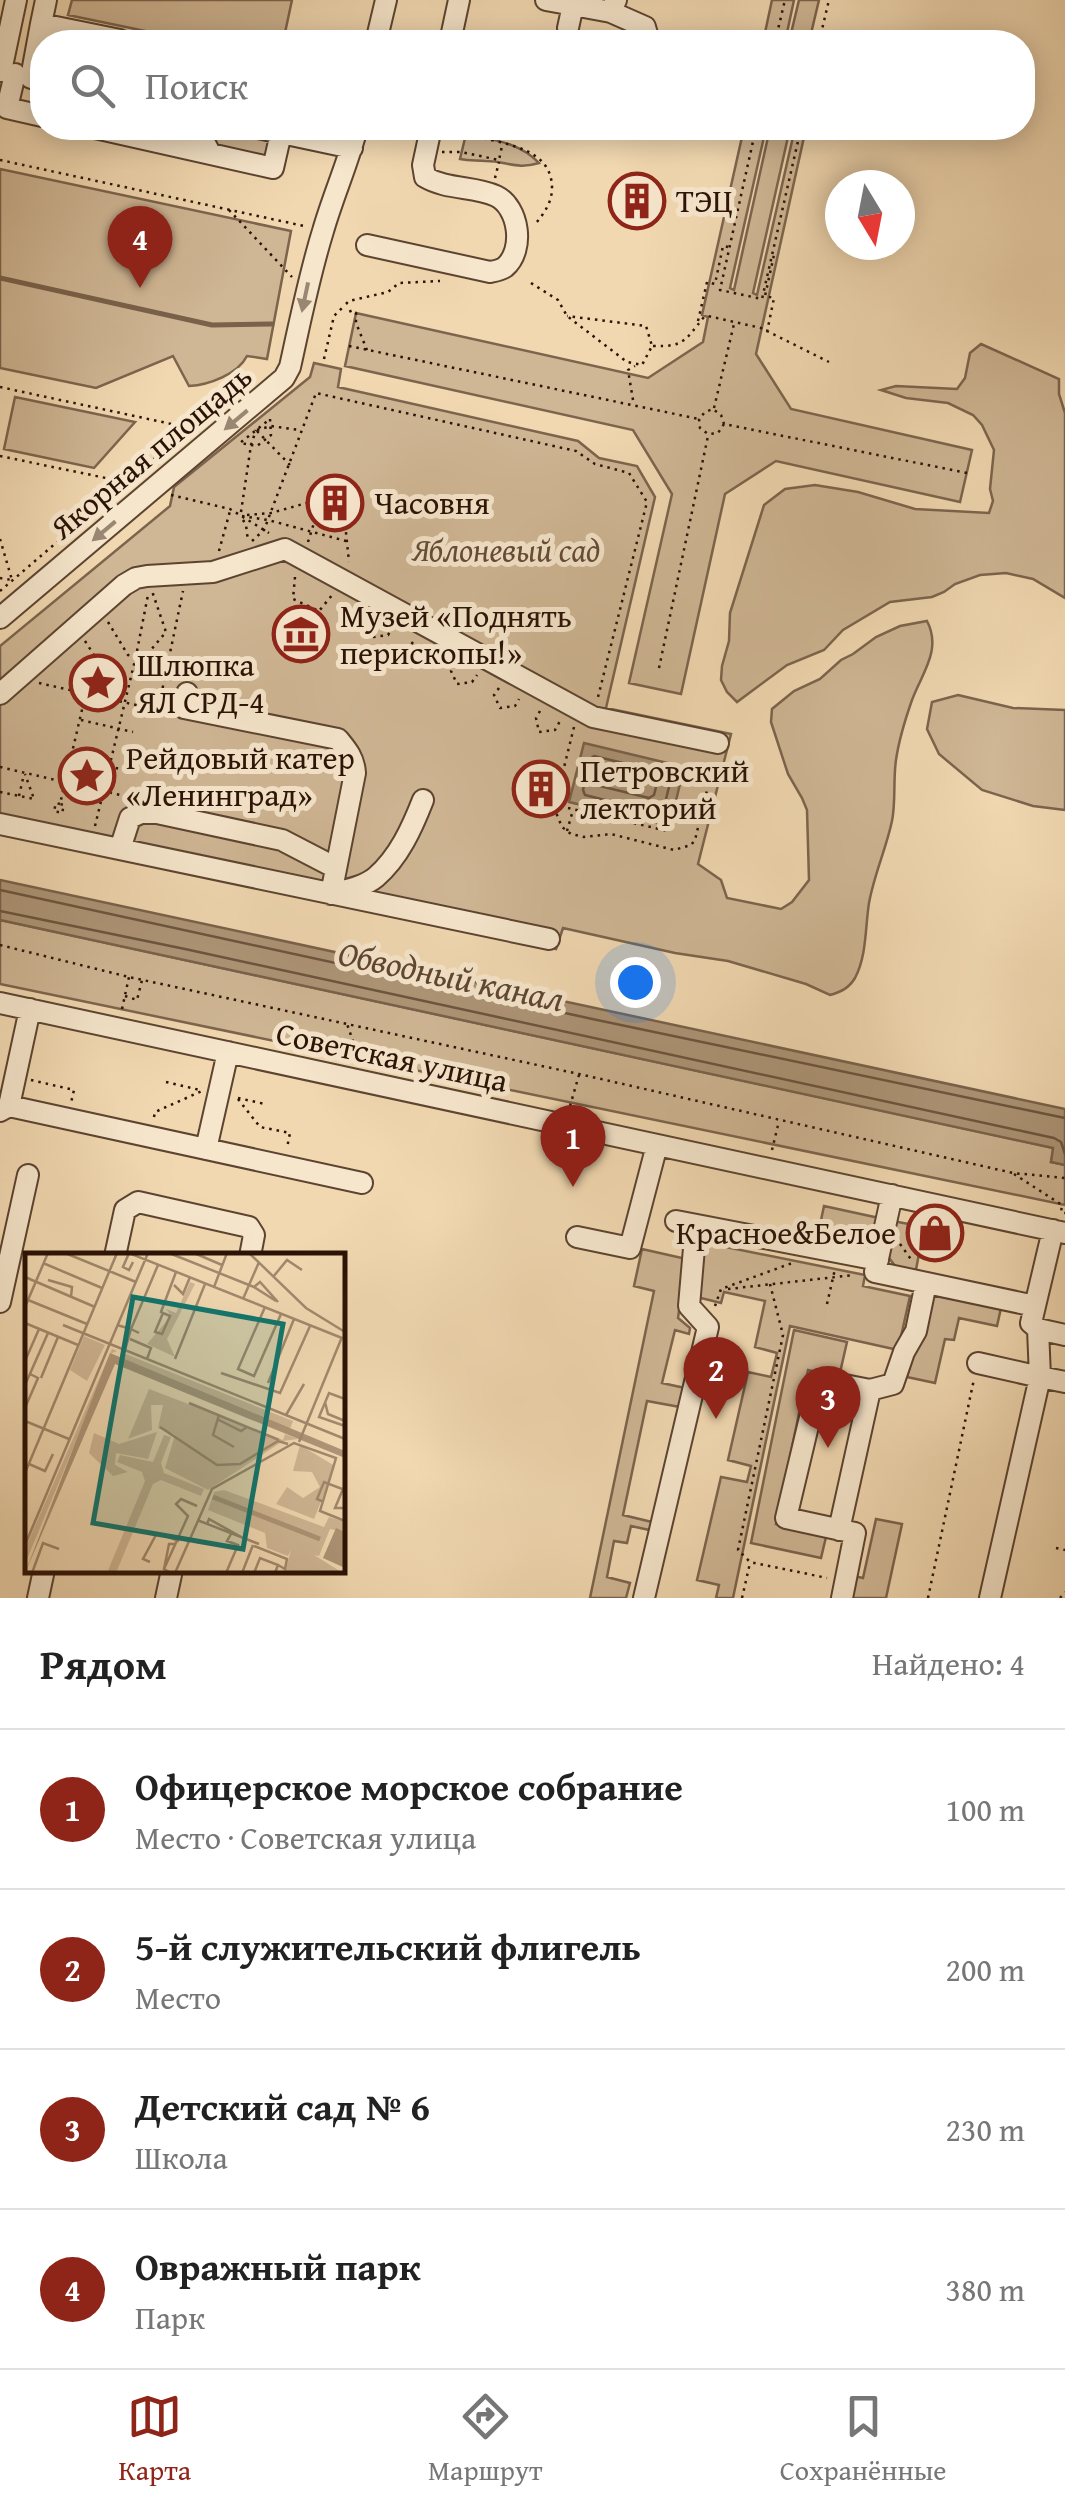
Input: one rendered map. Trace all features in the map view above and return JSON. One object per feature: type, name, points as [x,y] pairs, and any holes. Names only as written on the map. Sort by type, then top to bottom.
[{"type":"street","points":[[16,0],[18,75]]},
{"type":"street","points":[[39,30],[46,0]]},
{"type":"street","points":[[379,30],[386,0]]},
{"type":"street","points":[[453,30],[459,0]]},
{"type":"street","points":[[546,0],[613,6],[646,30]]},
{"type":"street","points":[[568,28],[573,5]]},
{"type":"street","points":[[42,24],[71,30]]},
{"type":"street","points":[[30,50],[7,108],[30,113]]},
{"type":"street","points":[[150,140],[273,168],[279,140]]},
{"type":"street","points":[[203,140],[210,153]]},
{"type":"street","points":[[314,228],[353,140]]},
{"type":"street","points":[[367,245],[490,272],[503,269],[512,258],[518,230],[512,210],[496,196],[435,183],[425,177],[422,164],[428,140]]},
{"type":"street","name":"Якорная площадь","points":[[0,618],[284,378],[290,367],[307,287],[314,228]]},
{"type":"street","points":[[0,694],[136,578],[213,572],[285,549],[593,717],[717,747]]},
{"type":"street","points":[[186,701],[338,739],[354,762],[355,773],[331,894]]},
{"type":"street","points":[[331,894],[375,878],[399,850],[423,800]]},
{"type":"street","points":[[120,850],[130,818],[157,813],[282,840],[336,868]]},
{"type":"street","points":[[0,824],[549,939]]},
{"type":"street","name":"Советская улица","points":[[0,1003],[892,1196],[1061,1225]]},
{"type":"street","points":[[30,1009],[5,1109],[362,1183]]},
{"type":"street","points":[[206,1149],[228,1052]]},
{"type":"street","points":[[577,1237],[630,1248],[656,1145]]},
{"type":"street","points":[[0,1302],[28,1175]]},
{"type":"street","points":[[876,1266],[892,1196]]},
{"type":"street","points":[[116,1253],[126,1210],[138,1202],[249,1227],[254,1236],[251,1253]]},
{"type":"street","points":[[644,1598],[708,1326],[689,1306],[686,1224],[839,1253],[926,1283],[1035,1306]]},
{"type":"street","points":[[1061,1225],[1031,1323],[1038,1329],[1065,1336]]},
{"type":"street","points":[[844,1590],[855,1533],[786,1518],[819,1380],[870,1390],[894,1384],[904,1352],[916,1331],[926,1283]]},
{"type":"street","points":[[990,1598],[1040,1377],[1038,1329]]},
{"type":"street","points":[[978,1363],[1065,1382]]},
{"type":"street","points":[[838,1530],[870,1390]]},
{"type":"street","points":[[38,1598],[43,1573]]},
{"type":"street","points":[[166,1598],[171,1573]]},
{"type":"path","points":[[778,30],[785,0]]},
{"type":"path","points":[[823,30],[829,0]]},
{"type":"path","points":[[483,140],[530,150],[543,161],[551,177],[552,194],[543,216],[531,228],[518,230]]},
{"type":"path","points":[[753,140],[720,290],[762,299],[797,140]]},
{"type":"path","points":[[461,152],[499,160],[502,144]]},
{"type":"path","points":[[0,160],[314,228]]},
{"type":"path","points":[[228,209],[289,274]]},
{"type":"path","points":[[697,325],[707,282],[715,284],[723,246],[730,248]]},
{"type":"path","points":[[767,332],[774,298],[766,296],[772,255]]},
{"type":"path","points":[[367,350],[356,313],[350,312],[349,305],[388,292],[399,283],[440,281],[452,264]]},
{"type":"path","points":[[531,283],[558,300],[567,316],[628,362],[642,365],[652,346],[646,326],[567,316]]},
{"type":"path","points":[[324,359],[334,316],[342,308]]},
{"type":"path","points":[[652,346],[674,346],[690,338],[708,316],[761,328],[829,362]]},
{"type":"path","points":[[713,410],[735,322]]},
{"type":"path","points":[[349,346],[699,418]]},
{"type":"path","points":[[632,400],[628,370],[636,364]]},
{"type":"path","points":[[0,386],[190,428]]},
{"type":"path","points":[[0,590],[190,428],[196,412],[246,386]]},
{"type":"path","points":[[256,430],[241,516],[248,544],[264,530],[272,513],[316,393],[576,451],[595,464],[629,474],[647,502],[591,727],[574,724],[554,808],[562,827],[584,837],[614,835],[674,850],[691,845],[717,747]]},
{"type":"path","points":[[713,410],[722,415],[724,424],[718,433],[708,434],[700,428],[699,418],[713,410]]},
{"type":"path","points":[[724,424],[966,473]]},
{"type":"path","points":[[271,426],[271,435],[257,446],[240,443],[256,430],[271,426],[302,430]]},
{"type":"path","points":[[256,430],[290,465]]},
{"type":"path","points":[[659,668],[708,434]]},
{"type":"path","points":[[0,456],[126,482]]},
{"type":"path","points":[[170,495],[230,509],[264,530],[285,549]]},
{"type":"path","points":[[241,516],[272,513],[321,499]]},
{"type":"path","points":[[320,506],[344,513]]},
{"type":"path","points":[[213,572],[230,509]]},
{"type":"path","points":[[241,516],[346,541]]},
{"type":"path","points":[[295,527],[297,520]]},
{"type":"path","points":[[0,538],[12,580]]},
{"type":"path","points":[[309,541],[318,544]]},
{"type":"path","points":[[158,710],[186,575]]},
{"type":"path","points":[[0,578],[12,580]]},
{"type":"path","points":[[93,837],[150,586],[166,632]]},
{"type":"path","points":[[302,625],[308,606]]},
{"type":"path","points":[[99,607],[128,654],[144,658],[166,632],[174,632]]},
{"type":"path","points":[[373,613],[367,623],[372,636],[388,635],[394,625]]},
{"type":"path","points":[[60,804],[94,655],[76,627]]},
{"type":"path","points":[[416,638],[409,647],[414,661],[430,659],[436,650]]},
{"type":"path","points":[[457,662],[452,671],[457,684],[472,682],[478,674]]},
{"type":"path","points":[[92,667],[131,676]]},
{"type":"path","points":[[18,678],[169,712],[186,701]]},
{"type":"path","points":[[500,686],[494,695],[500,708],[515,706],[520,698]]},
{"type":"path","points":[[541,710],[536,718],[539,732],[556,730],[560,721]]},
{"type":"path","points":[[80,720],[133,732]]},
{"type":"path","points":[[71,757],[124,770]]},
{"type":"path","points":[[0,768],[120,795]]},
{"type":"path","points":[[554,808],[533,803],[524,787],[526,780],[537,772],[562,776]]},
{"type":"path","points":[[19,796],[24,773]]},
{"type":"path","points":[[0,792],[34,798],[24,773]]},
{"type":"path","points":[[567,831],[571,808],[660,834],[668,832]]},
{"type":"path","points":[[614,835],[616,828]]},
{"type":"path","points":[[657,846],[660,834]]},
{"type":"path","points":[[0,945],[129,978],[579,1074],[1013,1173],[1065,1178]]},
{"type":"path","points":[[122,1009],[129,978]]},
{"type":"path","points":[[124,996],[137,1000],[142,980]]},
{"type":"path","points":[[344,1062],[354,1044],[348,1024]]},
{"type":"path","points":[[570,1109],[579,1074]]},
{"type":"path","points":[[16,1077],[74,1090],[67,1119]]},
{"type":"path","points":[[149,1137],[155,1112],[203,1090]]},
{"type":"path","points":[[237,1098],[260,1127],[290,1133],[283,1166]]},
{"type":"path","points":[[772,1152],[779,1120]]},
{"type":"path","points":[[1013,1173],[1062,1205],[1061,1225]]},
{"type":"path","points":[[827,1304],[839,1253]]},
{"type":"path","points":[[721,1289],[833,1277],[876,1266]]},
{"type":"path","points":[[770,1284],[783,1335],[738,1550],[750,1562],[844,1590]]},
{"type":"path","points":[[928,1598],[978,1363]]},
{"type":"path","points":[[1056,1548],[1065,1550]]},
{"type":"path","points":[[742,1598],[750,1562]]},
{"type":"path","points":[[1060,1598],[1065,1592]]},
{"type":"green space","points":[[72,0],[292,0],[286,30],[140,30],[68,15]]},
{"type":"green space","points":[[772,0],[794,0],[788,30],[766,30]]},
{"type":"green space","points":[[799,0],[819,0],[812,30],[792,30]]},
{"type":"green space","points":[[209,140],[274,142],[270,162],[214,150]]},
{"type":"green space","points":[[465,140],[496,140],[514,146],[539,163],[518,165],[460,159]]},
{"type":"green space","points":[[741,140],[763,140],[730,288],[734,290],[767,140],[787,140],[753,293],[757,295],[792,140],[803,140],[756,354],[791,409],[972,450],[960,502],[776,461],[725,494],[681,694],[629,683],[672,494],[633,430],[345,366],[356,313],[648,378],[703,342],[708,317],[702,315]]},
{"type":"green space","points":[[0,169],[291,231],[267,359],[247,356],[222,377],[189,386],[173,356],[96,388],[0,368]]},
{"type":"green space","points":[[981,344],[1059,379],[1065,413],[1065,598],[1033,579],[1006,573],[980,575],[932,597],[890,602],[843,630],[824,650],[787,665],[737,702],[721,680],[730,613],[764,505],[785,489],[815,485],[858,492],[915,509],[989,513],[993,501],[990,489],[994,450],[982,425],[973,415],[948,403],[906,398],[881,390],[896,386],[957,389],[965,378],[970,353]]},
{"type":"green space","name":"Яблоневый сад","points":[[314,363],[341,369],[338,387],[578,441],[599,458],[637,466],[655,497],[606,708],[731,734],[698,864],[721,880],[727,898],[781,909],[792,902],[809,880],[807,810],[788,774],[771,722],[772,709],[876,637],[900,626],[927,621],[931,652],[901,737],[892,821],[871,893],[862,960],[847,987],[830,995],[728,961],[563,928],[556,949],[0,828],[0,646],[170,506],[174,487],[310,377]]},
{"type":"green space","points":[[15,397],[135,422],[94,468],[4,449]]},
{"type":"green space","points":[[958,695],[1013,708],[1065,710],[1065,810],[1033,806],[982,790],[939,754],[927,729],[932,702]]},
{"type":"green space","points":[[0,920],[1054,1148],[1051,1162],[1065,1165],[1065,1205],[0,984]]},
{"type":"green space","points":[[824,1206],[879,1218],[871,1243],[863,1248],[817,1239]]},
{"type":"green space","points":[[893,1221],[924,1227],[915,1275],[896,1267],[889,1258]]},
{"type":"green space","points":[[701,1242],[865,1275],[863,1286],[910,1296],[898,1350],[790,1326],[733,1598],[716,1598],[719,1585],[697,1580],[721,1477],[747,1482],[751,1466],[728,1460],[748,1372],[771,1377],[777,1353],[755,1347],[765,1301],[724,1292],[721,1303],[697,1297]]},
{"type":"green space","points":[[642,1249],[682,1258],[684,1276],[678,1318],[690,1328],[689,1334],[675,1330],[662,1383],[685,1388],[680,1407],[647,1401],[623,1515],[656,1523],[654,1531],[631,1526],[627,1543],[614,1541],[607,1577],[630,1583],[626,1598],[590,1598],[654,1291],[634,1286]]},
{"type":"green space","points":[[931,1295],[1001,1308],[997,1326],[959,1318],[954,1340],[945,1339],[935,1383],[907,1377]]},
{"type":"green space","points":[[794,1330],[847,1342],[839,1377],[808,1370],[776,1524],[826,1537],[821,1558],[751,1543]]},
{"type":"green space","points":[[876,1519],[902,1524],[886,1598],[850,1598],[854,1576],[863,1578]]},
{"type":"water","points":[[584,743],[684,767],[670,826],[569,802]]},
{"type":"water","points":[[0,880],[1065,1109],[1065,1165],[1051,1162],[1053,1148],[0,920]]},
{"type":"waterway","points":[[0,278],[212,325],[272,324]]},
{"type":"place","name":"ТЭЦ","points":[[637,201]]},
{"type":"place","name":"Овражный парк","points":[[140,288]]},
{"type":"place","name":"Часовня","points":[[335,503]]},
{"type":"place","name":"Музей «Поднять перископы!»","points":[[301,634]]},
{"type":"place","name":"Шлюпка ЯЛ СРД-4","points":[[98,683]]},
{"type":"place","name":"Рейдовый катер «Ленинград»","points":[[87,776]]},
{"type":"place","name":"Петровский лекторий","points":[[541,789]]},
{"type":"place","name":"Офицерское морское собрание","points":[[573,1187]]},
{"type":"place","name":"Красное&Белое","points":[[935,1233]]},
{"type":"place","name":"5-й служительский флигель","points":[[716,1419]]},
{"type":"place","name":"Детский сад № 6","points":[[828,1448]]},
{"type":"water label","name":"Обводный канал","points":[[451,976]]}]
